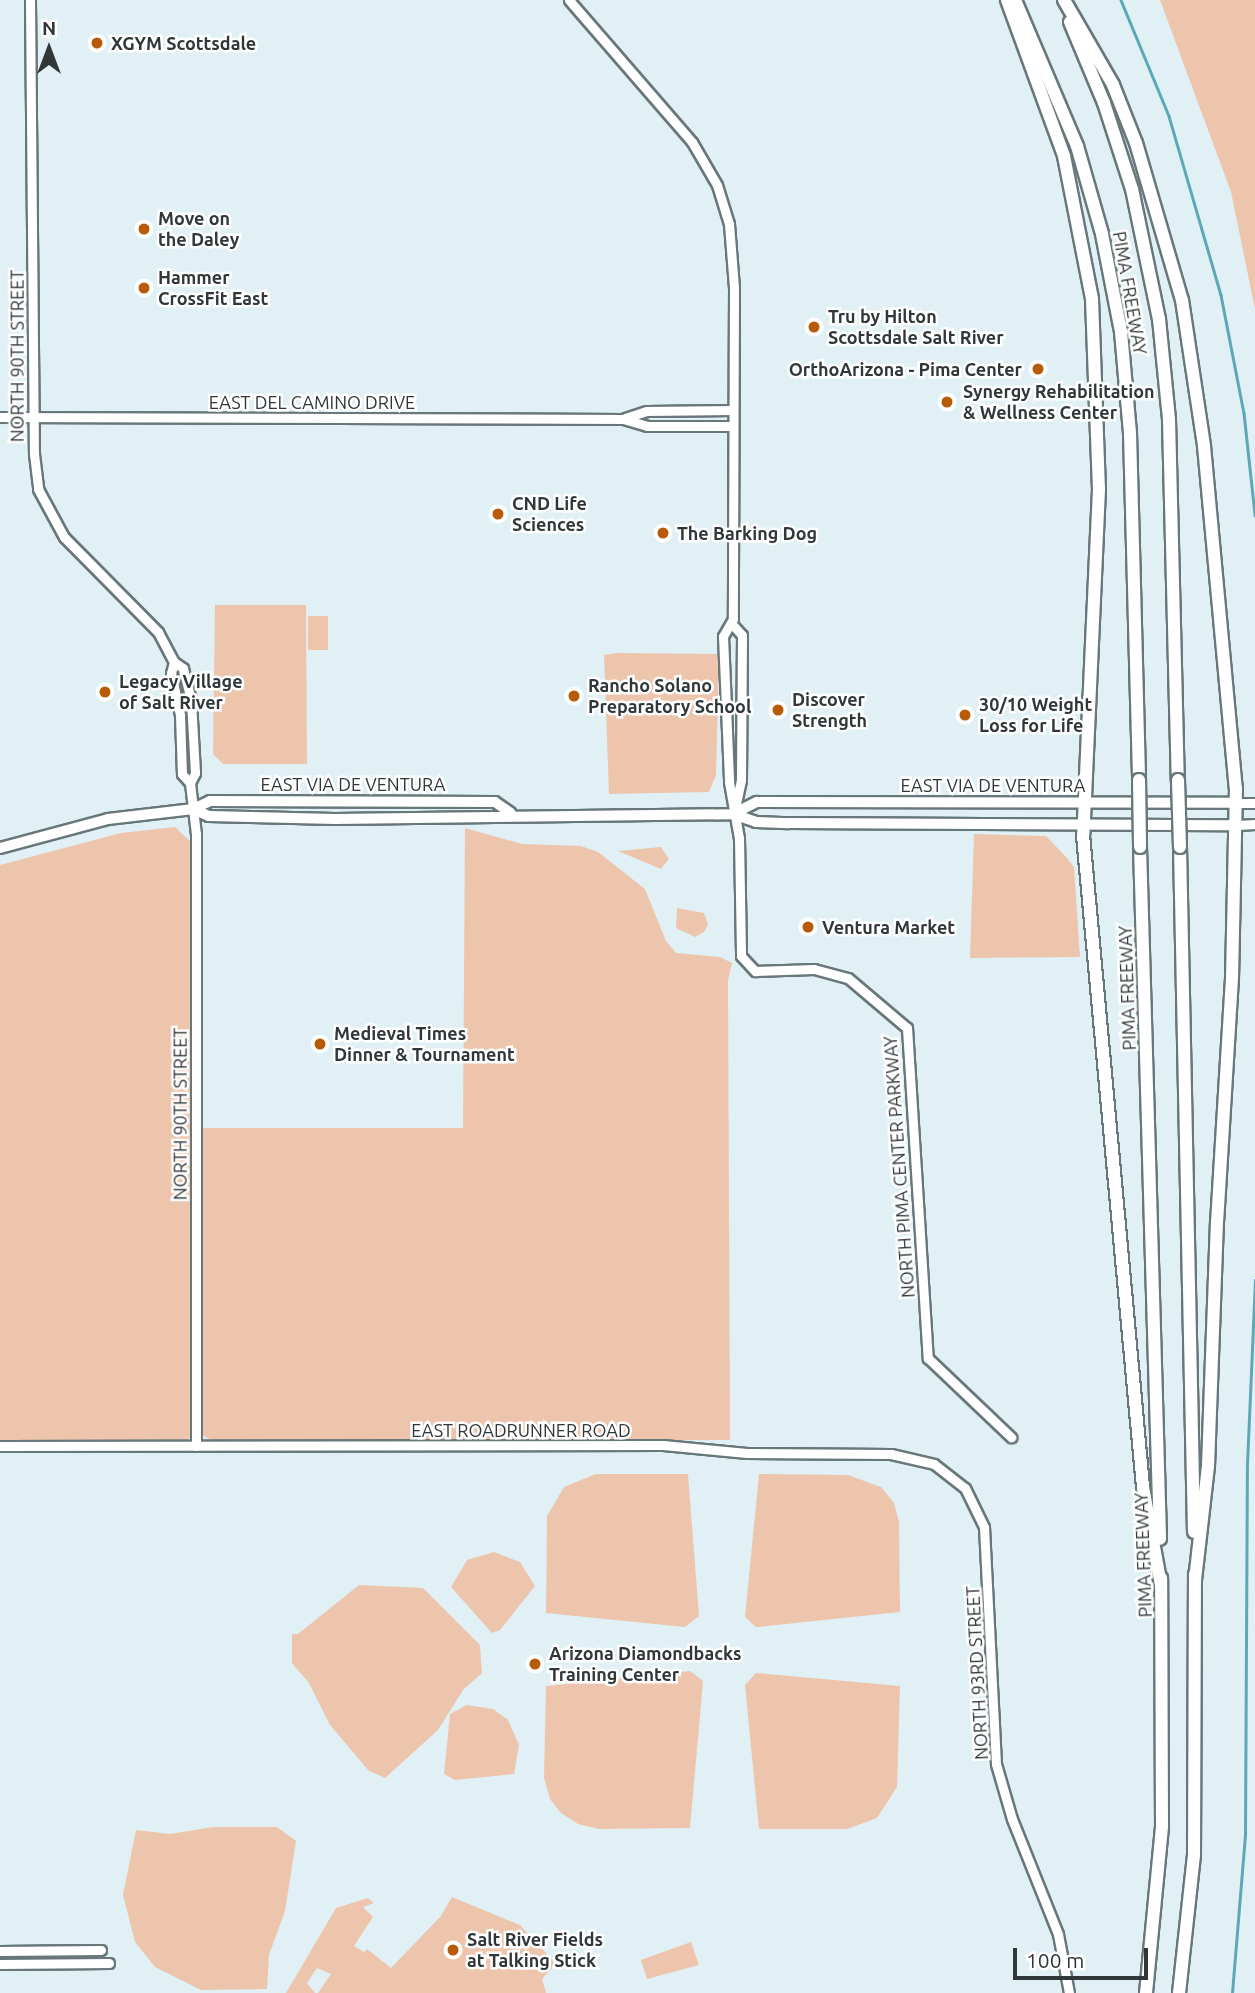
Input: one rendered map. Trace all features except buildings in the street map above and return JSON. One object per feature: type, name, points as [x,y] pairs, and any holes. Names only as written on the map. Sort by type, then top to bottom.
[{"type":"highway","points":[[1007,0],[1064,156],[1091,299],[1098,489],[1082,824],[1143,1486],[1161,1585]]},
{"type":"highway","name":"PIMA FREEWAY","points":[[1015,0],[1077,146],[1102,234],[1121,332],[1130,446],[1161,1585],[1162,1826],[1146,1993]]},
{"type":"highway","points":[[1062,0],[1113,85],[1136,143],[1182,300],[1204,446],[1237,803],[1208,1465],[1195,1580]]},
{"type":"highway","name":"PIMA FREEWAY","points":[[1062,0],[1090,66],[1121,154],[1159,319],[1169,419],[1195,1580],[1194,1855],[1179,1993]]},
{"type":"main road","name":"EAST VIA DE VENTURA","points":[[0,848],[108,819],[193,809],[209,801],[495,802],[511,813]]},
{"type":"main road","name":"EAST VIA DE VENTURA","points":[[733,814],[757,802],[1237,803]]},
{"type":"main road","name":"EAST VIA DE VENTURA","points":[[193,809],[209,816],[335,819],[494,819],[511,813],[733,814],[756,822],[789,823],[1237,825]]},
{"type":"street","name":"NORTH 90TH STREET","points":[[30,0],[35,468],[51,517],[64,537],[158,632],[174,662],[183,668],[191,701],[195,773],[190,783],[193,809],[196,1446]]},
{"type":"street","name":"NORTH PIMA CENTER PARKWAY","points":[[569,0],[692,142],[717,185],[733,251],[732,624],[723,636],[733,814],[739,838],[744,963],[755,971],[832,971],[848,978],[907,1028],[928,1358],[1011,1437]]},
{"type":"street","name":"EAST DEL CAMINO DRIVE","points":[[623,419],[647,411],[733,418]]},
{"type":"street","name":"EAST DEL CAMINO DRIVE","points":[[0,417],[623,419],[647,426],[733,418]]},
{"type":"street","name":"NORTH PIMA CENTER PARKWAY","points":[[732,624],[742,635],[741,780],[733,814]]},
{"type":"street","name":"NORTH 90TH STREET","points":[[174,662],[170,673],[180,715],[182,774],[190,783]]},
{"type":"street","name":"EAST VIA DE VENTURA","points":[[1237,803],[1255,803]]},
{"type":"street","name":"EAST VIA DE VENTURA","points":[[1237,825],[1255,824]]},
{"type":"street","name":"EAST ROADRUNNER ROAD","points":[[0,1446],[663,1445],[747,1453],[901,1455],[934,1464],[965,1489],[980,1516],[988,1550]]},
{"type":"street","name":"NORTH 93RD STREET","points":[[988,1550],[996,1764],[1012,1819],[1058,1934],[1069,1993]]},
{"type":"street","points":[[0,1951],[101,1950]]},
{"type":"street","points":[[0,1964],[109,1964]]},
{"type":"shaded area","points":[[1160,0],[1255,0],[1255,309],[1231,192]]},
{"type":"shaded area","points":[[215,605],[306,605],[307,764],[223,764],[213,754]]},
{"type":"shaded area","points":[[308,616],[328,616],[328,650],[308,650]]},
{"type":"shaded area","points":[[719,654],[716,775],[709,792],[609,794],[604,655]]},
{"type":"shaded area","points":[[175,827],[191,842],[191,1437],[185,1441],[0,1441],[0,865],[121,833]]},
{"type":"shaded area","points":[[465,828],[522,844],[581,846],[598,852],[645,889],[666,941],[676,953],[720,957],[732,963],[728,980],[730,1440],[213,1441],[202,1435],[201,1128],[463,1128]]},
{"type":"shaded area","points":[[974,834],[1046,836],[1066,857],[1074,867],[1080,957],[970,958]]},
{"type":"shaded area","points":[[661,847],[669,859],[661,869],[618,851]]},
{"type":"shaded area","points":[[677,908],[704,913],[708,924],[704,932],[695,937],[676,928]]},
{"type":"shaded area","points":[[596,1474],[688,1474],[699,1616],[685,1627],[546,1613],[547,1516],[564,1487]]},
{"type":"shaded area","points":[[759,1474],[848,1475],[881,1487],[894,1503],[899,1522],[900,1612],[756,1627],[745,1617]]},
{"type":"shaded area","points":[[494,1552],[520,1562],[535,1586],[500,1630],[492,1633],[451,1587],[467,1560]]},
{"type":"shaded area","points":[[359,1585],[423,1588],[480,1645],[482,1673],[463,1690],[438,1730],[385,1778],[369,1771],[330,1725],[309,1683],[292,1663],[292,1634],[298,1634]]},
{"type":"shaded area","points":[[690,1671],[703,1681],[690,1828],[599,1829],[578,1824],[561,1813],[550,1799],[544,1778],[546,1686]]},
{"type":"shaded area","points":[[756,1673],[900,1686],[897,1787],[877,1818],[847,1829],[759,1829],[745,1685]]},
{"type":"shaded area","points":[[467,1705],[493,1709],[508,1720],[519,1745],[514,1774],[455,1780],[444,1774],[450,1714]]},
{"type":"shaded area","points":[[213,1827],[277,1827],[296,1841],[285,1911],[269,1955],[267,1989],[201,1990],[155,1967],[135,1942],[123,1895],[136,1830],[170,1834]]},
{"type":"shaded area","name":"Salt River Fields at Talking Stick","points":[[452,1897],[520,1925],[556,1964],[542,1979],[546,1993],[318,1993],[331,1974],[317,1968],[307,1983],[315,1993],[286,1993],[336,1908],[368,1898],[374,1903],[363,1907],[373,1917],[354,1946],[364,1952],[367,1949],[391,1968],[441,1916]]},
{"type":"shaded area","points":[[691,1942],[699,1965],[647,1979],[641,1960]]},
{"type":"waterway","points":[[1121,0],[1169,116],[1221,295],[1244,413],[1255,515]]},
{"type":"waterway","points":[[1232,1993],[1245,1834],[1247,1464],[1255,1280]]},
{"type":"place","name":"XGYM Scottsdale","points":[[97,43]]},
{"type":"place","name":"Move on the Daley","points":[[144,229]]},
{"type":"place","name":"Hammer CrossFit East","points":[[144,288]]},
{"type":"place","name":"Tru by Hilton Scottsdale Salt River","points":[[814,327]]},
{"type":"place","name":"OrthoArizona - Pima Center","points":[[1038,369]]},
{"type":"place","name":"Synergy Rehabilitation & Wellness Center","points":[[947,402]]},
{"type":"place","name":"CND Life Sciences","points":[[498,514]]},
{"type":"place","name":"The Barking Dog","points":[[663,533]]},
{"type":"place","name":"Legacy Village of Salt River","points":[[105,692]]},
{"type":"place","name":"Rancho Solano Preparatory School","points":[[574,696]]},
{"type":"place","name":"Discover Strength","points":[[778,710]]},
{"type":"place","name":"30/10 Weight Loss for Life","points":[[965,715]]},
{"type":"place","name":"Ventura Market","points":[[808,927]]},
{"type":"place","name":"Medieval Times Dinner & Tournament","points":[[320,1044]]},
{"type":"place","name":"Arizona Diamondbacks Training Center","points":[[535,1664]]},
{"type":"place","name":"Salt River Fields at Talking Stick","points":[[453,1950]]}]
